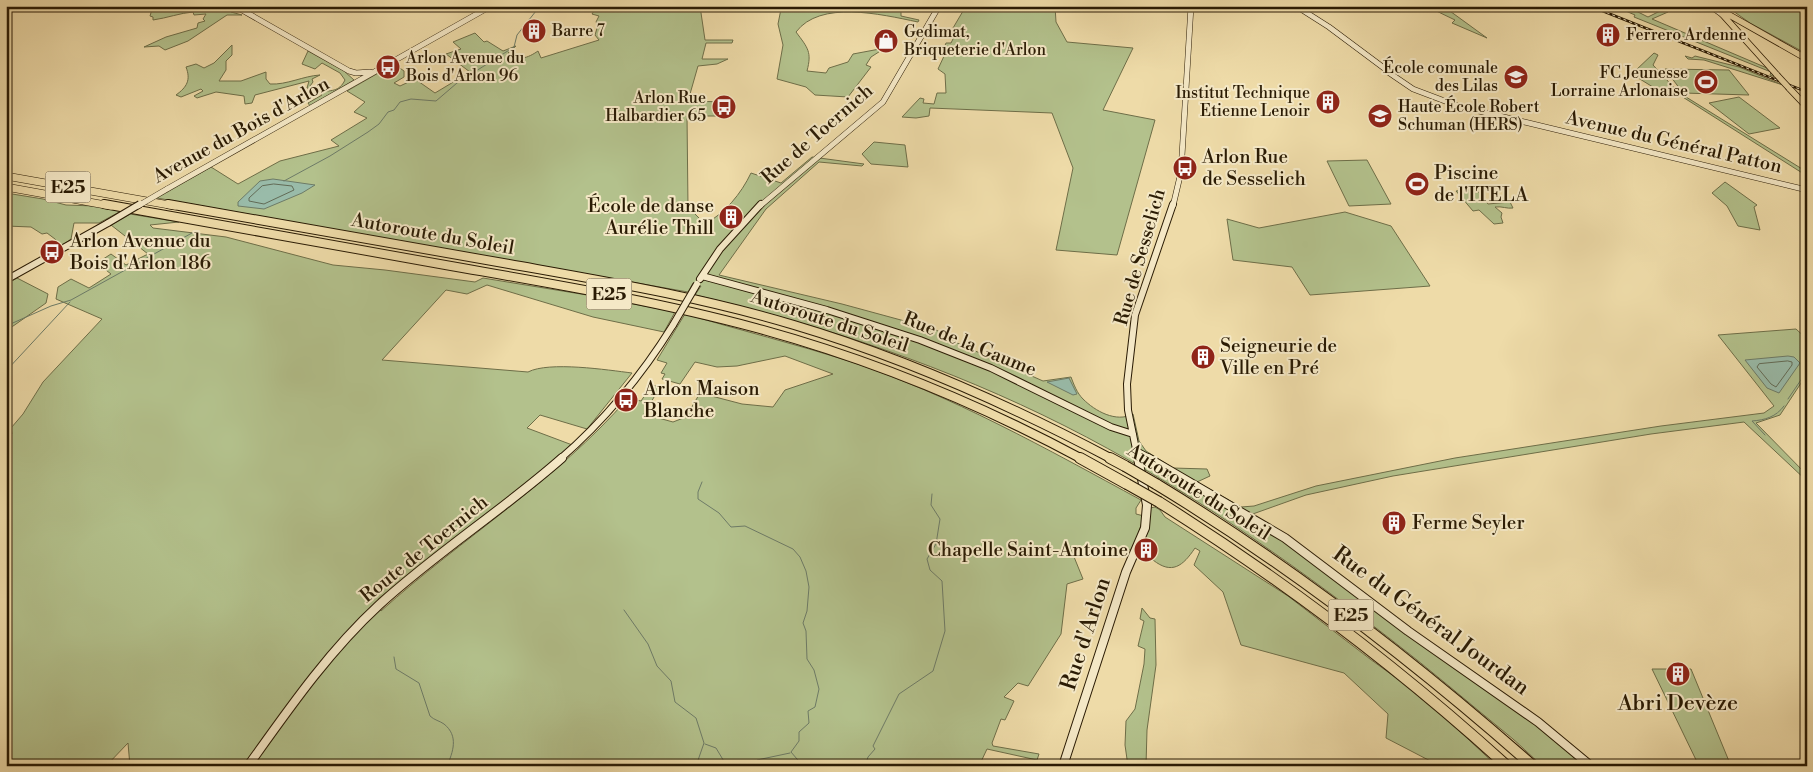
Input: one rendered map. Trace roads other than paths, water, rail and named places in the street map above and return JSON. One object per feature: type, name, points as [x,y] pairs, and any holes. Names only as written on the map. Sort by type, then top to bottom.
[{"type":"highway","name":"Autoroute du Soleil","points":[[6,176],[600,281],[753,313],[840,339],[928,371],[1023,413],[1125,466],[1248,541],[1350,614],[1452,696],[1533,766]]},
{"type":"highway","name":"Autoroute du Soleil","points":[[6,187],[602,292],[746,324],[834,350],[922,382],[1048,441],[1159,502],[1238,552],[1340,626],[1444,710],[1508,766]]},
{"type":"main road","points":[[235,6],[349,71],[361,80]]},
{"type":"main road","name":"Avenue du Bois d'Arlon","points":[[6,280],[491,6]]},
{"type":"main road","name":"Rue de Toernich","points":[[702,276],[725,243],[757,208],[883,102],[939,6]]},
{"type":"main road","name":"Rue de Sesselich","points":[[1146,516],[1147,505],[1126,390],[1135,316],[1172,209],[1180,172],[1191,6]]},
{"type":"main road","name":"Avenue du Général Patton","points":[[1296,6],[1335,32],[1400,82],[1419,92],[1464,108],[1807,190]]},
{"type":"main road","points":[[1715,7],[1807,107]]},
{"type":"main road","points":[[1715,7],[1807,59]]},
{"type":"main road","points":[[1733,26],[1736,24],[1747,25]]},
{"type":"main road","points":[[349,71],[356,73],[377,71]]},
{"type":"main road","points":[[356,73],[361,80]]},
{"type":"main road","name":"Route de Toernich","points":[[248,766],[321,667],[367,616],[422,569],[522,492],[575,446],[610,411],[640,376],[660,348],[702,276]]},
{"type":"main road","name":"Rue de la Gaume","points":[[702,276],[914,337],[995,369],[1111,427],[1133,434]]},
{"type":"main road","name":"Rue du Général Jourdan","points":[[1138,452],[1245,513],[1305,553],[1408,632],[1531,716],[1591,766]]},
{"type":"main road","name":"Rue d'Arlon","points":[[1063,766],[1104,634],[1126,572],[1143,534],[1146,516]]},
{"type":"water","points":[[273,179],[315,185],[302,193],[264,209],[238,206],[238,202],[260,181]]},
{"type":"water","points":[[1794,357],[1800,363],[1779,393],[1767,388],[1745,360]]},
{"type":"water","points":[[1069,378],[1077,394],[1073,395],[1047,382]]},
{"type":"waterway","points":[[284,181],[330,156],[368,132],[379,124],[388,112],[394,110],[400,102],[411,99],[436,101],[457,83],[514,47],[517,35],[536,11]]},
{"type":"waterway","points":[[6,326],[51,306],[71,300],[192,233]]},
{"type":"waterway","points":[[6,371],[70,302]]},
{"type":"waterway","points":[[1788,399],[1807,371]]},
{"type":"waterway","points":[[1765,435],[1752,421],[1770,417],[1784,406]]},
{"type":"waterway","points":[[702,482],[698,492],[698,499],[719,513],[731,527],[745,526],[793,549],[800,557],[806,571],[809,587],[807,611],[803,623],[806,631],[807,659],[814,670],[819,689],[815,707],[808,711],[809,723],[799,732],[799,741],[791,752],[803,766]]},
{"type":"waterway","points":[[865,766],[868,757],[875,749],[873,746],[899,694],[933,671],[945,631],[942,581],[930,570],[927,559],[936,544],[940,519],[931,505],[932,494]]},
{"type":"waterway","points":[[624,610],[648,644],[657,666],[671,681],[675,702],[696,718],[704,743],[696,766]]},
{"type":"waterway","points":[[394,657],[396,669],[419,683],[430,716],[444,724],[452,734],[453,750],[447,766]]},
{"type":"waterway","points":[[705,744],[716,748],[725,763],[736,766]]},
{"type":"waterway","points":[[752,766],[757,760],[790,753]]},
{"type":"railway","points":[[1590,6],[1807,92]]},
{"type":"place","name":"Barre 7","points":[[534,31]]},
{"type":"place","name":"Ferrero Ardenne","points":[[1608,35]]},
{"type":"place","name":"Gedimat, Briqueterie d'Arlon","points":[[886,41]]},
{"type":"place","name":"Arlon Avenue du Bois d'Arlon 96","points":[[388,67]]},
{"type":"place","name":"École comunale des Lilas","points":[[1516,77]]},
{"type":"place","name":"FC Jeunesse Lorraine Arlonaise","points":[[1706,82]]},
{"type":"place","name":"Institut Technique Etienne Lenoir","points":[[1328,102]]},
{"type":"place","name":"Arlon Rue Halbardier 65","points":[[724,107]]},
{"type":"place","name":"Haute École Robert Schuman (HERS)","points":[[1380,116]]},
{"type":"place","name":"Arlon Rue de Sesselich","points":[[1185,168]]},
{"type":"place","name":"Piscine de l'ITELA","points":[[1417,184]]},
{"type":"place","name":"École de danse Aurélie Thill","points":[[731,217]]},
{"type":"place","name":"Arlon Avenue du Bois d'Arlon 186","points":[[52,252]]},
{"type":"place","name":"Seigneurie de Ville en Pré","points":[[1203,357]]},
{"type":"place","name":"Arlon Maison Blanche","points":[[626,400]]},
{"type":"place","name":"Ferme Seyler","points":[[1394,523]]},
{"type":"place","name":"Chapelle Saint-Antoine","points":[[1146,550]]},
{"type":"place","name":"Abri Devèze","points":[[1678,674]]}]
